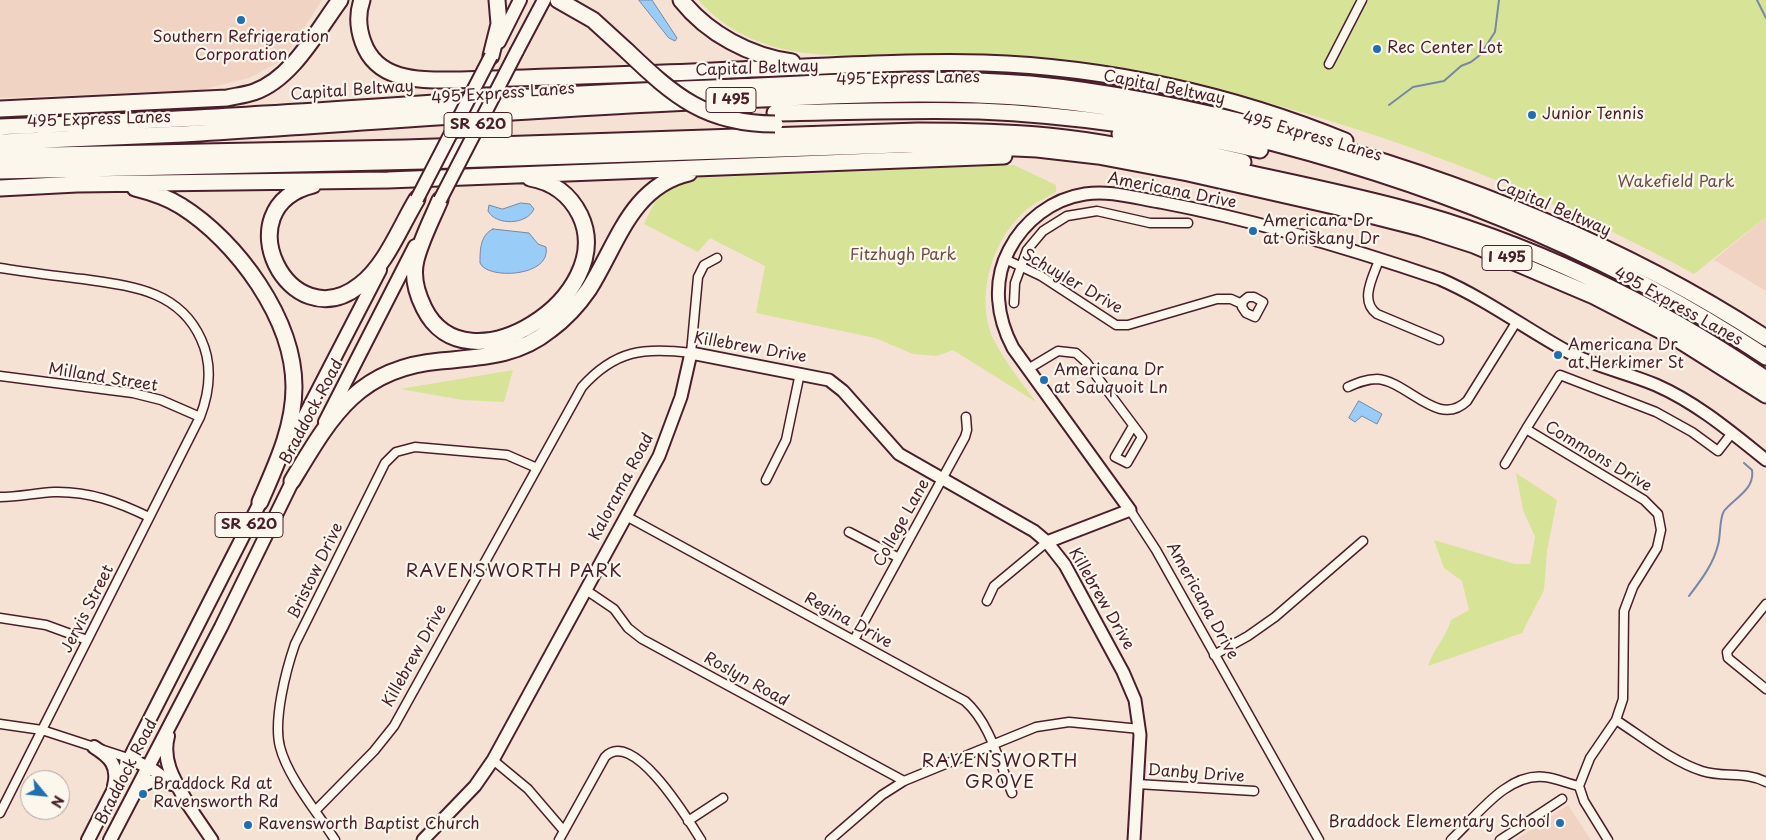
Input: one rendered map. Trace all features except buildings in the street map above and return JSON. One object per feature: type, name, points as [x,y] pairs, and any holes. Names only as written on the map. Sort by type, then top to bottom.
[{"type":"highway","points":[[0,109],[218,99],[255,92],[277,79],[296,59],[340,0]]},
{"type":"highway","points":[[362,0],[358,23],[365,48],[372,59],[390,73],[415,79],[603,76],[848,65],[986,63],[1083,72],[1144,82],[1230,102],[1292,120],[1442,181]]},
{"type":"highway","points":[[491,56],[499,24],[497,0]]},
{"type":"highway","points":[[558,0],[592,20],[694,94],[744,112],[775,118],[936,119],[1093,130],[1160,142],[1235,160],[1348,190],[1441,220]]},
{"type":"highway","points":[[579,0],[598,12],[630,47]]},
{"type":"highway","points":[[681,0],[702,22],[719,34],[760,55],[806,64],[848,65]]},
{"type":"highway","name":"Capital Beltway","points":[[0,126],[264,114],[646,90],[930,81],[1003,82],[1086,90],[1202,112],[1308,139],[1442,181],[1542,220],[1638,265],[1702,299],[1766,338]]},
{"type":"highway","name":"495 Express Lanes","points":[[0,142],[178,134],[631,105],[867,96],[981,95],[1082,104],[1209,127],[1326,158],[1451,198],[1534,231],[1628,274],[1703,316],[1766,357]]},
{"type":"highway","points":[[775,118],[979,111],[1076,119],[1168,132],[1250,147],[1451,198]]},
{"type":"highway","name":"495 Express Lanes","points":[[0,156],[376,149],[918,131],[993,132],[1050,136],[1126,148],[1314,187],[1441,220],[1519,248],[1591,280],[1694,333],[1766,379]]},
{"type":"highway","name":"I 495","points":[[0,171],[443,160],[928,144],[1037,149],[1098,156],[1188,173],[1346,208],[1421,228],[1474,245],[1554,277],[1641,320],[1708,357],[1766,395]]},
{"type":"highway","points":[[0,188],[77,184],[334,181],[996,156],[1098,156]]},
{"type":"highway","points":[[292,481],[331,418],[356,393],[382,377],[404,368],[438,361],[494,356],[536,340],[560,322],[580,301],[628,216],[641,200],[653,190],[676,177],[723,167]]},
{"type":"highway","points":[[440,200],[416,260],[416,287],[427,315],[438,327],[462,338],[482,341],[510,336],[544,318],[568,292],[580,271],[586,243],[580,216],[559,189],[536,179],[504,175]]},
{"type":"highway","points":[[334,181],[303,187],[291,194],[277,211],[269,234],[270,250],[283,277],[296,288],[319,297],[334,297],[347,293],[367,278],[380,262],[416,199]]},
{"type":"highway","points":[[77,184],[136,188],[182,206],[220,237],[254,277],[274,312],[286,342],[294,386],[286,438],[260,502]]},
{"type":"main road","name":"Braddock Road","points":[[88,840],[131,759],[260,502],[520,0]]},
{"type":"main road","name":"Braddock Road","points":[[110,840],[181,704],[292,481],[350,375],[544,0]]},
{"type":"main road","points":[[181,704],[170,730],[166,751],[172,774],[188,804]]},
{"type":"main road","points":[[94,747],[106,755],[115,767],[115,783],[112,796]]},
{"type":"main road","points":[[134,794],[149,782],[162,781],[172,784]]},
{"type":"street","points":[[1328,64],[1362,0]]},
{"type":"street","name":"Americana Drive","points":[[1319,840],[1156,550],[1130,510],[1028,369],[1008,338],[1000,315],[999,289],[1005,260],[1019,234],[1040,213],[1062,200],[1086,194],[1100,193],[1214,213],[1379,260],[1458,287],[1571,353],[1655,385],[1680,398],[1732,433],[1766,460]]},
{"type":"street","points":[[1014,303],[1015,283],[1027,250],[1043,231],[1054,222],[1088,211],[1108,213],[1150,223],[1188,223]]},
{"type":"street","name":"Kalorama Road","points":[[423,840],[475,786],[493,760],[665,442],[681,397],[691,353],[698,277],[704,265],[717,258]]},
{"type":"street","name":"Schuyler Drive","points":[[1005,260],[1041,276],[1116,325],[1128,325],[1217,299],[1231,299],[1242,304]]},
{"type":"street","points":[[1379,260],[1368,295],[1371,308],[1377,314],[1439,340]]},
{"type":"street","name":"Jervis Street","points":[[0,268],[132,286],[153,292],[174,304],[198,333],[207,356],[209,382],[200,417],[0,813]]},
{"type":"street","points":[[1348,388],[1365,380],[1386,381],[1434,407],[1446,410],[1457,408],[1467,401],[1517,321]]},
{"type":"street","name":"Killebrew Drive","points":[[316,810],[374,751],[394,726],[577,394],[601,368],[622,356],[642,350],[663,349],[820,377],[835,384],[899,454],[1023,524],[1048,542],[1065,565],[1124,672],[1135,700],[1140,729],[1134,840]]},
{"type":"street","points":[[1028,369],[1058,351],[1076,353],[1086,362],[1133,426]]},
{"type":"street","points":[[766,480],[786,440],[800,373]]},
{"type":"street","name":"Commons Drive","points":[[1504,464],[1560,375],[1656,412],[1692,432],[1718,451],[1732,433]]},
{"type":"street","name":"Milland Street","points":[[0,376],[133,393],[161,400],[200,417]]},
{"type":"street","name":"College Lane","points":[[854,640],[964,437],[967,430],[966,417]]},
{"type":"street","name":"Commons Drive","points":[[1526,429],[1644,500],[1658,514],[1661,530],[1657,548],[1633,587],[1624,611],[1625,688],[1621,709],[1616,720],[1590,758],[1579,786]]},
{"type":"street","name":"Bristow Drive","points":[[336,840],[288,766],[279,741],[279,722],[287,672],[295,644],[385,463],[396,452],[415,447],[507,455],[537,468]]},
{"type":"street","points":[[0,497],[52,492],[84,493],[114,500],[149,517]]},
{"type":"street","points":[[987,602],[994,586],[1048,542],[1130,510]]},
{"type":"street","name":"Regina Drive","points":[[626,516],[964,701],[979,716],[1012,793]]},
{"type":"street","points":[[849,532],[899,558]]},
{"type":"street","points":[[1214,655],[1266,624],[1363,541]]},
{"type":"street","name":"Roslyn Road","points":[[586,590],[614,609],[628,628],[642,639],[904,781]]},
{"type":"street","points":[[1766,604],[1727,652],[1728,658],[1766,689]]},
{"type":"street","points":[[0,618],[46,625],[87,640]]},
{"type":"street","points":[[1616,720],[1695,769],[1714,774],[1752,777],[1766,781]]},
{"type":"street","points":[[830,840],[882,796],[904,781],[1036,727],[1057,723],[1083,723],[1140,729]]},
{"type":"street","points":[[0,724],[42,730],[131,759],[148,767],[172,784],[212,840]]},
{"type":"street","points":[[493,760],[528,788],[563,836],[605,757],[618,750],[636,759],[657,777],[701,840]]},
{"type":"street","points":[[1451,840],[1503,791],[1522,780],[1545,777],[1579,786],[1584,801],[1608,840]]},
{"type":"street","name":"Danby Drive","points":[[1137,784],[1254,792]]},
{"type":"street","points":[[688,820],[724,798]]},
{"type":"street","points":[[1500,840],[1562,799]]},
{"type":"shaded area","points":[[0,0],[322,0],[283,60],[249,78],[201,90],[0,98]]},
{"type":"shaded area","points":[[1766,217],[1766,291],[1714,260]]},
{"type":"shaded area","name":"Braddock Elementary School","points":[[1568,805],[1591,840],[1515,840]]},
{"type":"green space","name":"Wakefield Park","points":[[698,0],[1766,0],[1766,217],[1694,274],[1597,225],[1499,181],[1398,143],[1266,102],[1153,74],[1067,61],[961,53],[814,54],[783,49],[753,39],[725,23]]},
{"type":"green space","name":"Fitzhugh Park","points":[[1014,165],[1056,185],[1056,192],[1030,207],[1005,234],[996,251],[990,269],[986,288],[986,307],[989,325],[995,342],[1036,402],[953,350],[937,356],[913,354],[875,338],[756,313],[765,266],[710,238],[698,252],[644,224],[657,199],[667,189],[693,178]]},
{"type":"green space","points":[[513,370],[504,402],[463,400],[400,389]]},
{"type":"green space","points":[[1516,473],[1557,500],[1547,551],[1544,590],[1522,633],[1428,666],[1451,620],[1469,610],[1462,581],[1444,568],[1434,540],[1515,564],[1530,564],[1535,537],[1523,510]]},
{"type":"water","points":[[639,0],[652,0],[677,38],[675,41],[669,38]]},
{"type":"water","points":[[521,203],[530,204],[534,209],[525,218],[518,221],[511,222],[498,219],[488,211],[489,205],[502,209]]},
{"type":"water","points":[[493,229],[529,233],[538,244],[546,247],[545,257],[539,265],[518,273],[494,272],[485,268],[480,263],[482,243],[485,235]]},
{"type":"water","points":[[1359,401],[1382,414],[1377,424],[1362,416],[1355,422],[1349,418]]},
{"type":"waterway","points":[[1389,105],[1413,87],[1444,81],[1461,66],[1471,62],[1480,55],[1495,32],[1499,0]]},
{"type":"waterway","points":[[1757,0],[1766,18]]},
{"type":"waterway","points":[[1689,596],[1706,572],[1716,552],[1721,518],[1724,511],[1743,493],[1750,483],[1752,470],[1744,463]]},
{"type":"place","name":"Southern Refrigeration Corporation","points":[[241,20]]},
{"type":"place","name":"Rec Center Lot","points":[[1377,49]]},
{"type":"place","name":"Junior Tennis","points":[[1532,115]]},
{"type":"place","name":"Americana Dr at Oriskany Dr","points":[[1253,231]]},
{"type":"place","name":"Americana Dr at Herkimer St","points":[[1558,355]]},
{"type":"place","name":"Americana Dr at Sauquoit Ln","points":[[1044,380]]},
{"type":"place","name":"Braddock Rd at Ravensworth Rd","points":[[143,794]]},
{"type":"place","name":"Braddock Elementary School","points":[[1560,823]]},
{"type":"place","name":"Ravensworth Baptist Church","points":[[248,825]]},
{"type":"district","name":"RAVENSWORTH PARK","points":[[514,572]]},
{"type":"district","name":"RAVENSWORTH GROVE","points":[[1000,772]]}]
